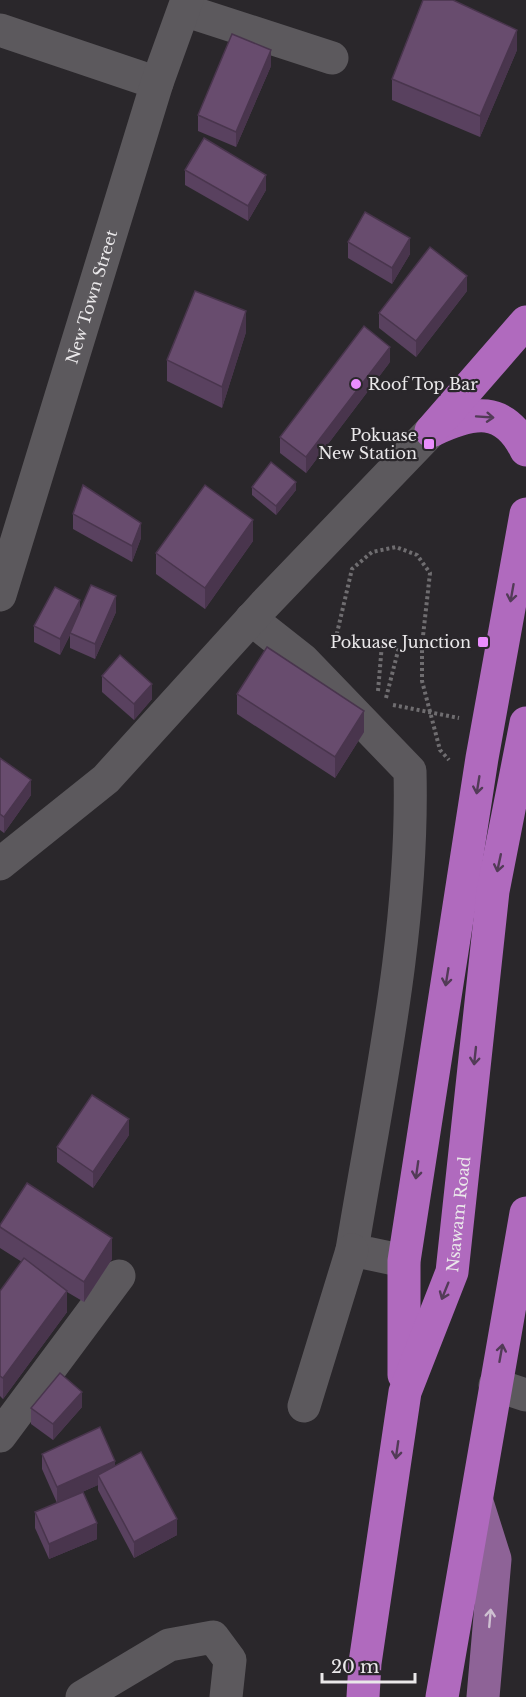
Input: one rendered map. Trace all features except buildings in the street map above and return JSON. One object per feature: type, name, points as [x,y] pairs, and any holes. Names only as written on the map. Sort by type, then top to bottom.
[{"type":"highway","points":[[431,431],[526,322]]},
{"type":"highway","points":[[431,431],[460,417],[500,418],[517,432],[526,450]]},
{"type":"highway","points":[[405,1392],[404,1261],[477,792],[526,514]]},
{"type":"highway","name":"Nsawam Road","points":[[363,1697],[365,1663],[405,1392],[452,1272],[493,891],[526,723]]},
{"type":"highway","points":[[442,1697],[477,1502],[495,1385],[525,1229]]},
{"type":"main road","points":[[477,1502],[495,1559],[483,1697]]},
{"type":"street","points":[[185,5],[332,58]]},
{"type":"street","name":"New Town Street","points":[[1,589],[157,83],[185,5]]},
{"type":"street","points":[[0,30],[157,83]]},
{"type":"street","points":[[0,864],[106,779],[251,619],[431,431]]},
{"type":"street","points":[[251,619],[303,660],[410,771],[411,827],[407,895],[352,1250],[304,1406]]},
{"type":"street","points":[[352,1250],[404,1261]]},
{"type":"street","points":[[1,1434],[119,1276]]},
{"type":"street","points":[[495,1385],[526,1395]]},
{"type":"street","points":[[82,1697],[170,1645],[213,1637],[230,1660],[226,1697]]},
{"type":"path","points":[[331,658],[352,569],[372,552],[396,547],[417,555],[430,573],[422,645],[422,681],[440,750],[477,792]]},
{"type":"path","points":[[378,690],[382,644],[399,647],[385,702],[467,719]]},
{"type":"place","name":"Roof Top Bar","points":[[356,384]]},
{"type":"place","name":"Pokuase New Station","points":[[429,444]]},
{"type":"place","name":"Pokuase Junction","points":[[483,642]]}]
